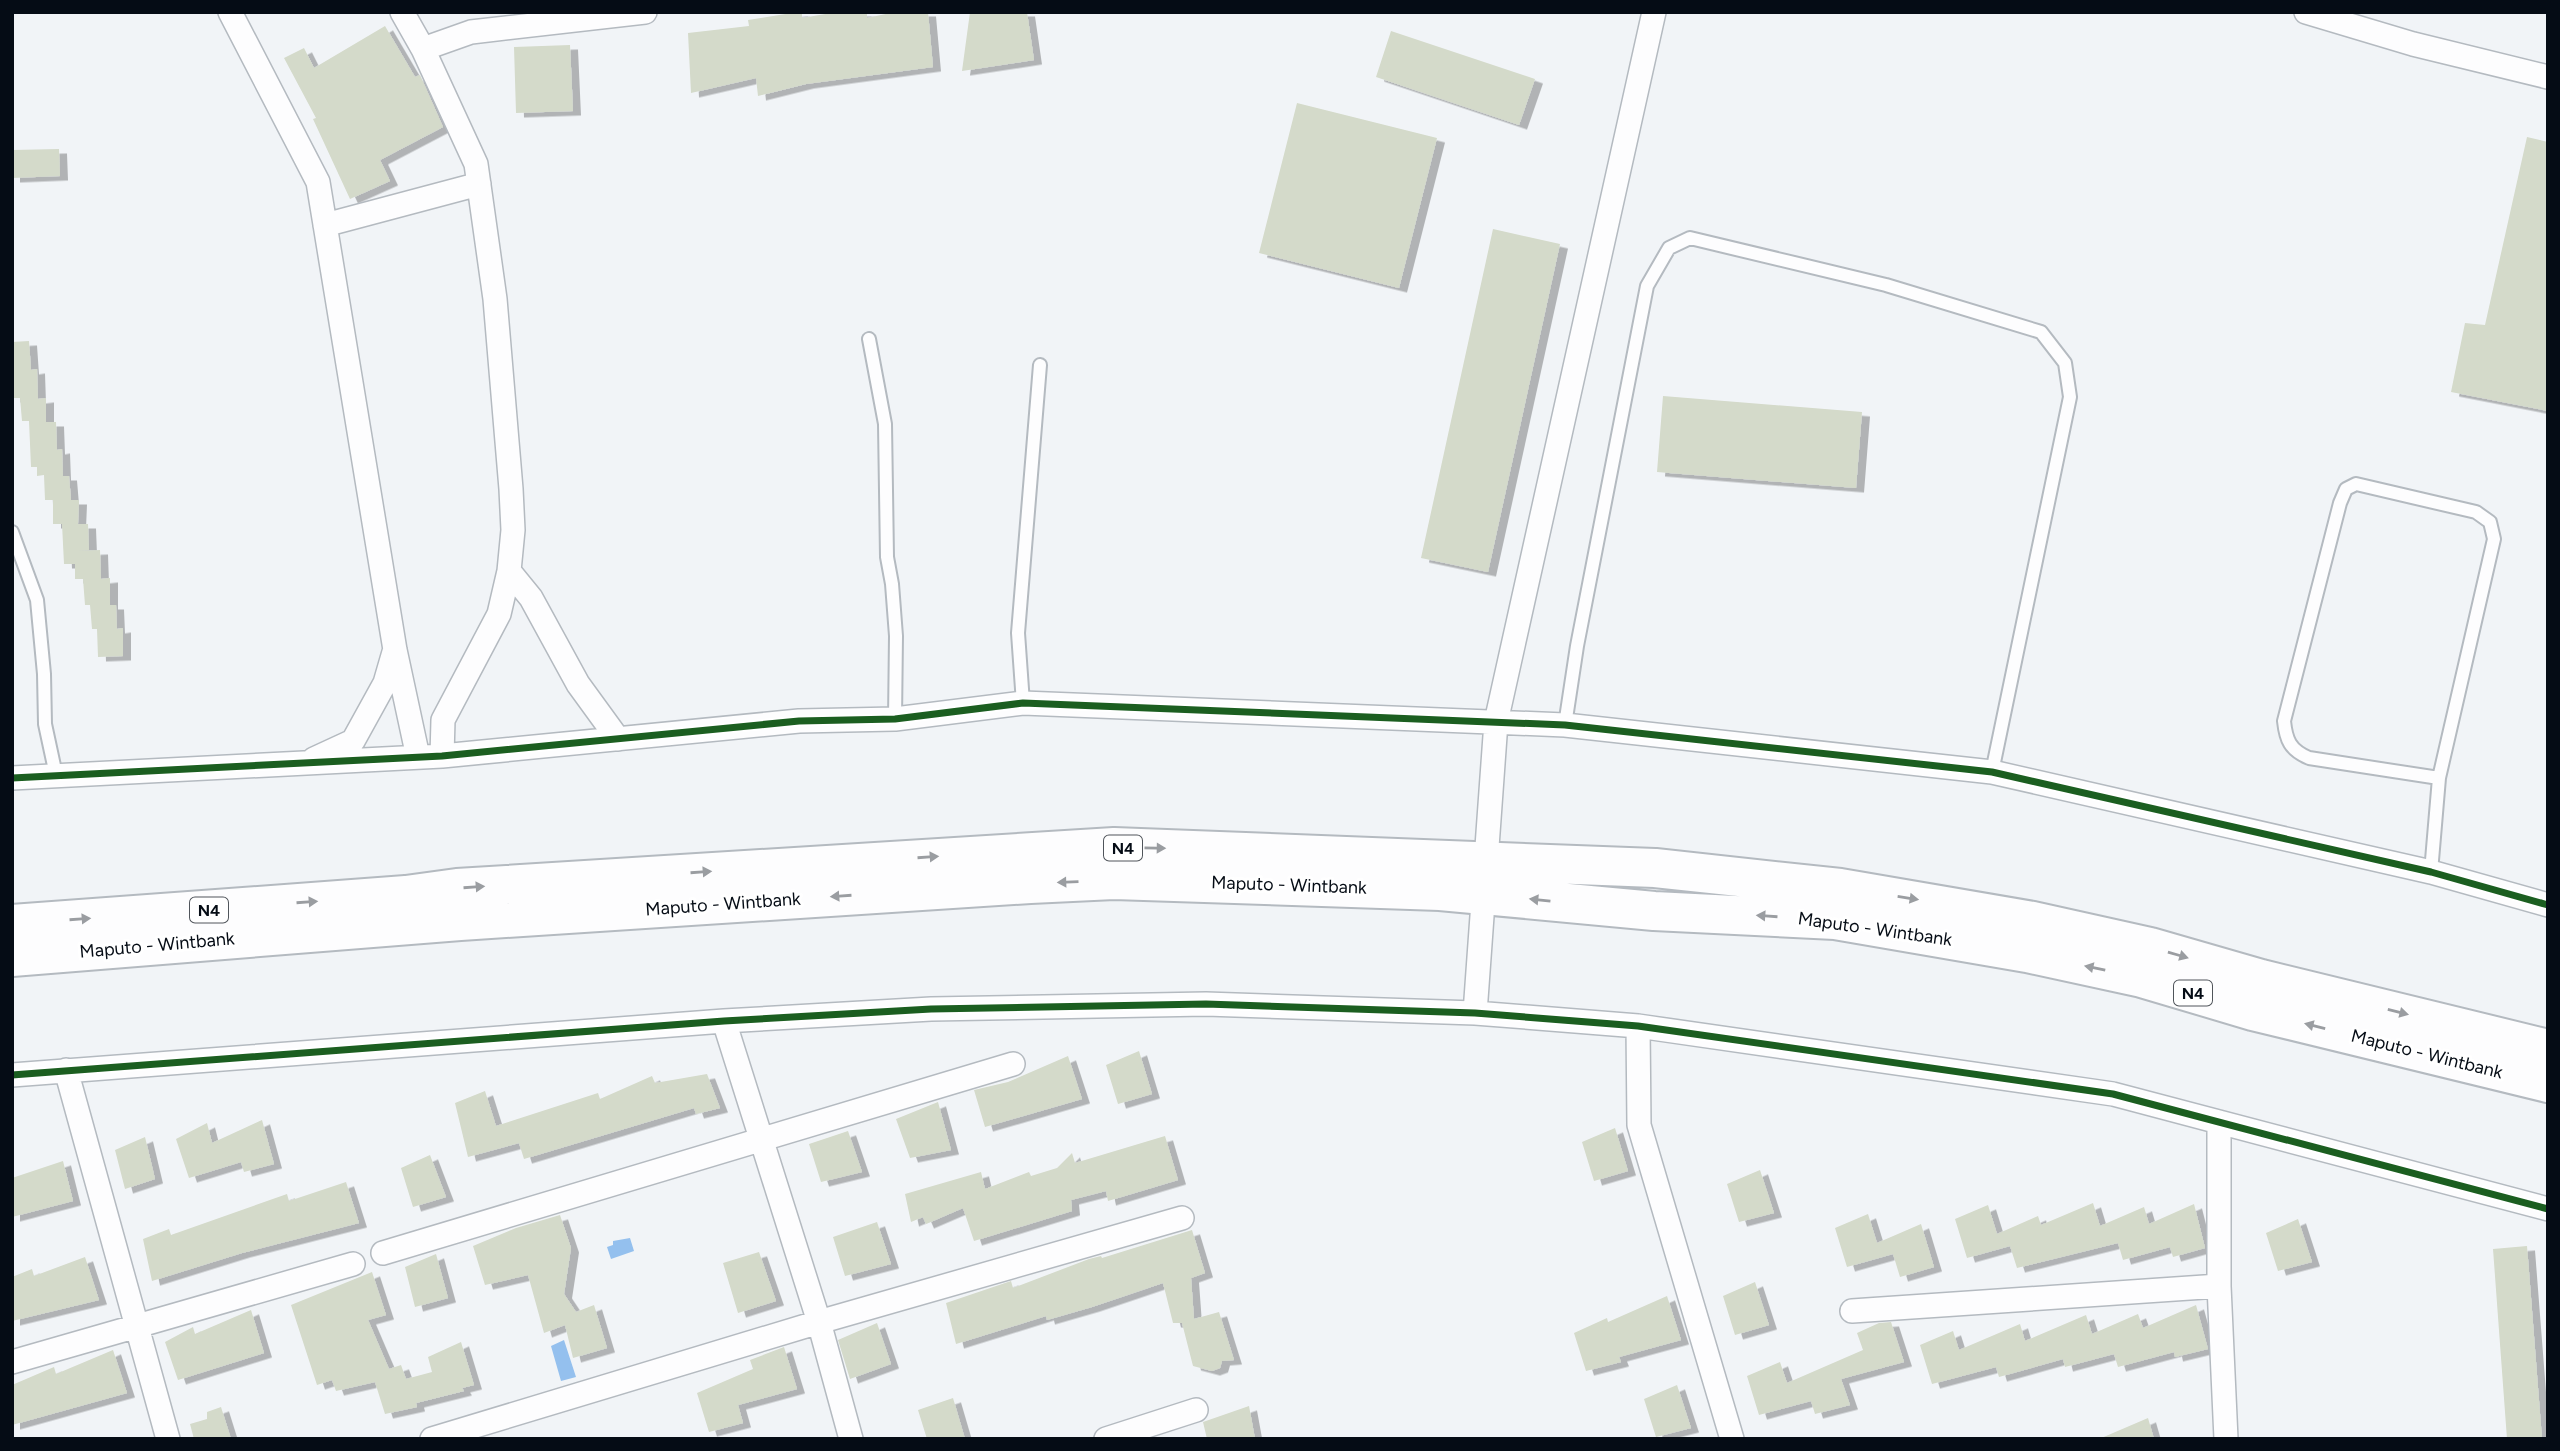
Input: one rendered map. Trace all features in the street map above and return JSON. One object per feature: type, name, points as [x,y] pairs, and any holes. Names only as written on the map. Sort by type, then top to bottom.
[{"type":"highway","name":"Maputo - Wintbank","points":[[12,924],[406,895],[457,888],[1114,847],[1485,878],[1654,911],[1835,920],[1921,934],[2142,978],[2253,1011],[2548,1083]]},
{"type":"highway","name":"Maputo - Wintbank","points":[[12,957],[460,921],[1090,881],[1220,883],[1485,878],[1655,867],[1914,899],[2150,947],[2261,979],[2548,1049]]},
{"type":"street","points":[[230,12],[313,172],[325,225],[395,650],[418,757]]},
{"type":"street","points":[[402,12],[423,49],[467,142],[480,184],[503,392],[513,530],[509,571],[499,614],[443,720],[442,756]]},
{"type":"street","points":[[423,49],[471,32],[645,12]]},
{"type":"street","points":[[1475,1013],[1496,722],[1654,12]]},
{"type":"street","points":[[2306,12],[2344,18],[2548,77]]},
{"type":"street","points":[[325,225],[480,184]]},
{"type":"street","points":[[509,571],[531,598],[578,684],[618,739]]},
{"type":"street","points":[[302,764],[353,741],[386,683],[395,650]]},
{"type":"street","points":[[12,778],[442,756],[799,721],[895,719],[1023,703],[1565,725],[1992,772],[2431,872],[2548,905]]},
{"type":"street","points":[[12,1074],[529,1038],[724,1021],[931,1009],[1206,1004],[1475,1013],[1638,1026],[2113,1094],[2548,1209]]},
{"type":"street","points":[[724,1021],[819,1322],[851,1439]]},
{"type":"street","points":[[1638,1026],[1639,1125],[1732,1439]]},
{"type":"street","points":[[383,1253],[1013,1064]]},
{"type":"street","points":[[66,1070],[135,1328],[169,1439]]},
{"type":"street","points":[[2219,1122],[2219,1286],[2226,1439]]},
{"type":"street","points":[[432,1439],[819,1322],[1182,1217]]},
{"type":"street","points":[[12,1362],[353,1264]]},
{"type":"street","points":[[1852,1311],[2219,1286]]},
{"type":"street","points":[[1106,1439],[1196,1410]]},
{"type":"lane","points":[[1565,725],[1577,646],[1647,286],[1669,248],[1690,238],[1886,285],[2041,332],[2065,363],[2070,397],[1992,772]]},
{"type":"lane","points":[[869,338],[885,424],[887,557],[896,636],[895,719]]},
{"type":"lane","points":[[1023,703],[1018,633],[1040,365]]},
{"type":"lane","points":[[2431,872],[2439,778],[2494,539],[2490,522],[2476,512],[2356,484],[2346,489],[2340,503],[2284,721],[2285,734],[2288,744],[2297,753],[2309,758],[2439,778]]},
{"type":"lane","points":[[12,532],[37,600],[46,724],[56,775]]},
{"type":"water","points":[[630,1238],[634,1251],[611,1259],[607,1247],[613,1245],[613,1241]]},
{"type":"water","points":[[564,1340],[576,1377],[561,1381],[551,1346]]},
{"type":"building","points":[[802,12],[802,18],[837,12],[867,12],[867,18],[895,12],[928,12],[933,67],[806,84],[758,96],[756,78],[691,93],[688,33],[749,26],[748,20]]},
{"type":"building","points":[[970,12],[1027,12],[1034,60],[962,71]]},
{"type":"building","points":[[385,26],[415,77],[420,75],[443,127],[380,160],[390,181],[350,199],[313,119],[316,118],[284,58],[304,48],[314,68]]},
{"type":"building","points":[[1391,31],[1535,79],[1519,125],[1376,77]]},
{"type":"building","points":[[570,45],[573,111],[516,113],[514,47]]},
{"type":"building","points":[[1297,103],[1437,138],[1399,288],[1259,253]]},
{"type":"building","points":[[2527,137],[2548,142],[2548,411],[2451,392],[2465,323],[2485,325]]},
{"type":"building","points":[[59,149],[60,176],[12,178],[12,150]]},
{"type":"building","points":[[1493,229],[1560,244],[1488,572],[1421,558]]},
{"type":"building","points":[[29,341],[31,370],[37,369],[38,399],[46,398],[46,422],[56,422],[57,450],[62,449],[63,476],[69,476],[71,500],[79,500],[78,524],[88,524],[89,550],[78,551],[100,550],[101,579],[110,578],[110,605],[116,605],[117,629],[123,628],[123,656],[98,657],[97,629],[92,629],[90,605],[85,605],[83,579],[75,579],[75,564],[64,564],[62,524],[53,524],[53,500],[45,500],[44,475],[37,476],[37,467],[31,467],[29,421],[22,421],[20,398],[12,398],[12,342]]},
{"type":"building","points":[[1663,396],[1862,412],[1856,488],[1657,472]]},
{"type":"building","points":[[1139,1051],[1152,1094],[1118,1104],[1106,1065]]},
{"type":"building","points":[[1068,1056],[1082,1099],[985,1127],[974,1090],[1008,1082]]},
{"type":"building","points":[[707,1074],[720,1108],[696,1114],[694,1108],[524,1159],[519,1143],[468,1157],[455,1103],[485,1091],[496,1126],[598,1093],[600,1099],[652,1076],[655,1083]]},
{"type":"building","points":[[938,1102],[951,1150],[910,1158],[896,1119]]},
{"type":"building","points":[[262,1120],[274,1164],[244,1172],[241,1162],[189,1178],[176,1139],[207,1123],[212,1143]]},
{"type":"building","points":[[1615,1128],[1628,1171],[1594,1181],[1582,1142]]},
{"type":"building","points":[[848,1131],[862,1172],[821,1182],[809,1144]]},
{"type":"building","points":[[1165,1136],[1178,1180],[1108,1201],[1106,1191],[1071,1200],[1072,1211],[974,1241],[963,1208],[926,1224],[923,1217],[911,1222],[905,1194],[981,1172],[985,1189],[1029,1172],[1031,1176],[1057,1168],[1072,1153],[1075,1163]]},
{"type":"building","points":[[145,1137],[155,1179],[125,1189],[115,1150]]},
{"type":"building","points":[[430,1155],[446,1197],[413,1207],[401,1168]]},
{"type":"building","points":[[63,1161],[73,1201],[12,1217],[12,1178]]},
{"type":"building","points":[[1760,1170],[1774,1213],[1739,1222],[1727,1184]]},
{"type":"building","points":[[346,1182],[359,1223],[242,1253],[152,1281],[143,1239],[169,1229],[171,1235],[287,1194],[289,1201]]},
{"type":"building","points":[[2093,1203],[2100,1226],[2144,1207],[2149,1224],[2194,1204],[2205,1248],[2173,1257],[2170,1247],[2123,1260],[2118,1243],[2017,1268],[2010,1246],[1967,1258],[1955,1219],[1988,1205],[1997,1234],[2038,1216],[2041,1225]]},
{"type":"building","points":[[1868,1214],[1877,1243],[1921,1224],[1934,1267],[1900,1277],[1893,1254],[1847,1267],[1835,1228]]},
{"type":"building","points":[[560,1215],[571,1248],[564,1294],[576,1312],[594,1305],[607,1348],[573,1358],[565,1325],[544,1333],[528,1275],[485,1285],[473,1246],[516,1228]]},
{"type":"building","points":[[2298,1219],[2312,1262],[2278,1271],[2266,1233]]},
{"type":"building","points":[[877,1222],[891,1264],[845,1276],[833,1237]]},
{"type":"building","points":[[1192,1230],[1205,1273],[1191,1278],[1194,1319],[1219,1312],[1234,1360],[1222,1361],[1220,1368],[1212,1371],[1193,1366],[1182,1323],[1173,1323],[1163,1283],[1092,1307],[1047,1320],[1046,1316],[956,1344],[946,1303],[1011,1281],[1013,1288],[1089,1259],[1102,1258]]},
{"type":"building","points":[[2527,1246],[2542,1439],[2507,1439],[2493,1249]]},
{"type":"building","points":[[759,1252],[776,1301],[738,1313],[723,1263]]},
{"type":"building","points":[[436,1254],[448,1298],[415,1307],[405,1267]]},
{"type":"building","points":[[85,1257],[99,1300],[12,1321],[12,1277],[32,1269],[34,1276]]},
{"type":"building","points":[[372,1272],[386,1315],[368,1320],[389,1369],[401,1365],[406,1379],[432,1372],[428,1357],[461,1342],[474,1385],[462,1388],[464,1391],[416,1403],[417,1407],[385,1414],[375,1382],[336,1391],[332,1380],[317,1385],[291,1305]]},
{"type":"building","points":[[1755,1282],[1769,1325],[1735,1335],[1723,1296]]},
{"type":"building","points":[[1667,1296],[1681,1340],[1619,1357],[1621,1362],[1586,1371],[1574,1333],[1607,1318],[1608,1322]]},
{"type":"building","points":[[2196,1305],[2208,1349],[2175,1357],[2174,1352],[2118,1367],[2114,1354],[2065,1367],[2063,1359],[1999,1377],[1996,1367],[1932,1384],[1920,1345],[1953,1331],[1959,1350],[2020,1324],[2025,1341],[2086,1315],[2092,1334],[2138,1314],[2143,1328]]},
{"type":"building","points":[[251,1310],[264,1353],[178,1380],[165,1342],[193,1327],[195,1334]]},
{"type":"building","points":[[1891,1322],[1904,1362],[1841,1379],[1850,1405],[1815,1414],[1811,1401],[1759,1415],[1747,1376],[1780,1362],[1787,1383],[1863,1350],[1857,1333],[1879,1323]]},
{"type":"building","points":[[877,1323],[891,1364],[850,1379],[838,1340]]},
{"type":"building","points":[[784,1347],[797,1389],[738,1405],[743,1423],[709,1432],[697,1393],[753,1369],[750,1360]]},
{"type":"building","points":[[113,1350],[127,1393],[12,1425],[12,1385],[54,1367],[56,1374]]},
{"type":"building","points":[[1677,1385],[1691,1428],[1656,1437],[1644,1399]]},
{"type":"building","points":[[953,1398],[965,1439],[927,1439],[918,1410]]},
{"type":"building","points":[[1249,1406],[1255,1439],[1207,1439],[1203,1422]]},
{"type":"building","points":[[221,1407],[231,1439],[194,1439],[190,1424],[207,1419],[207,1412]]},
{"type":"building","points":[[2148,1418],[2154,1439],[2099,1439]]},
{"type":"cycle path","points":[[12,778],[442,756],[799,721],[895,719],[1023,703],[1565,725],[1992,772],[2431,872],[2548,905]]},
{"type":"cycle path","points":[[12,1075],[724,1021],[931,1009],[1206,1004],[1475,1013],[1638,1026],[2113,1094],[2548,1209]]}]
